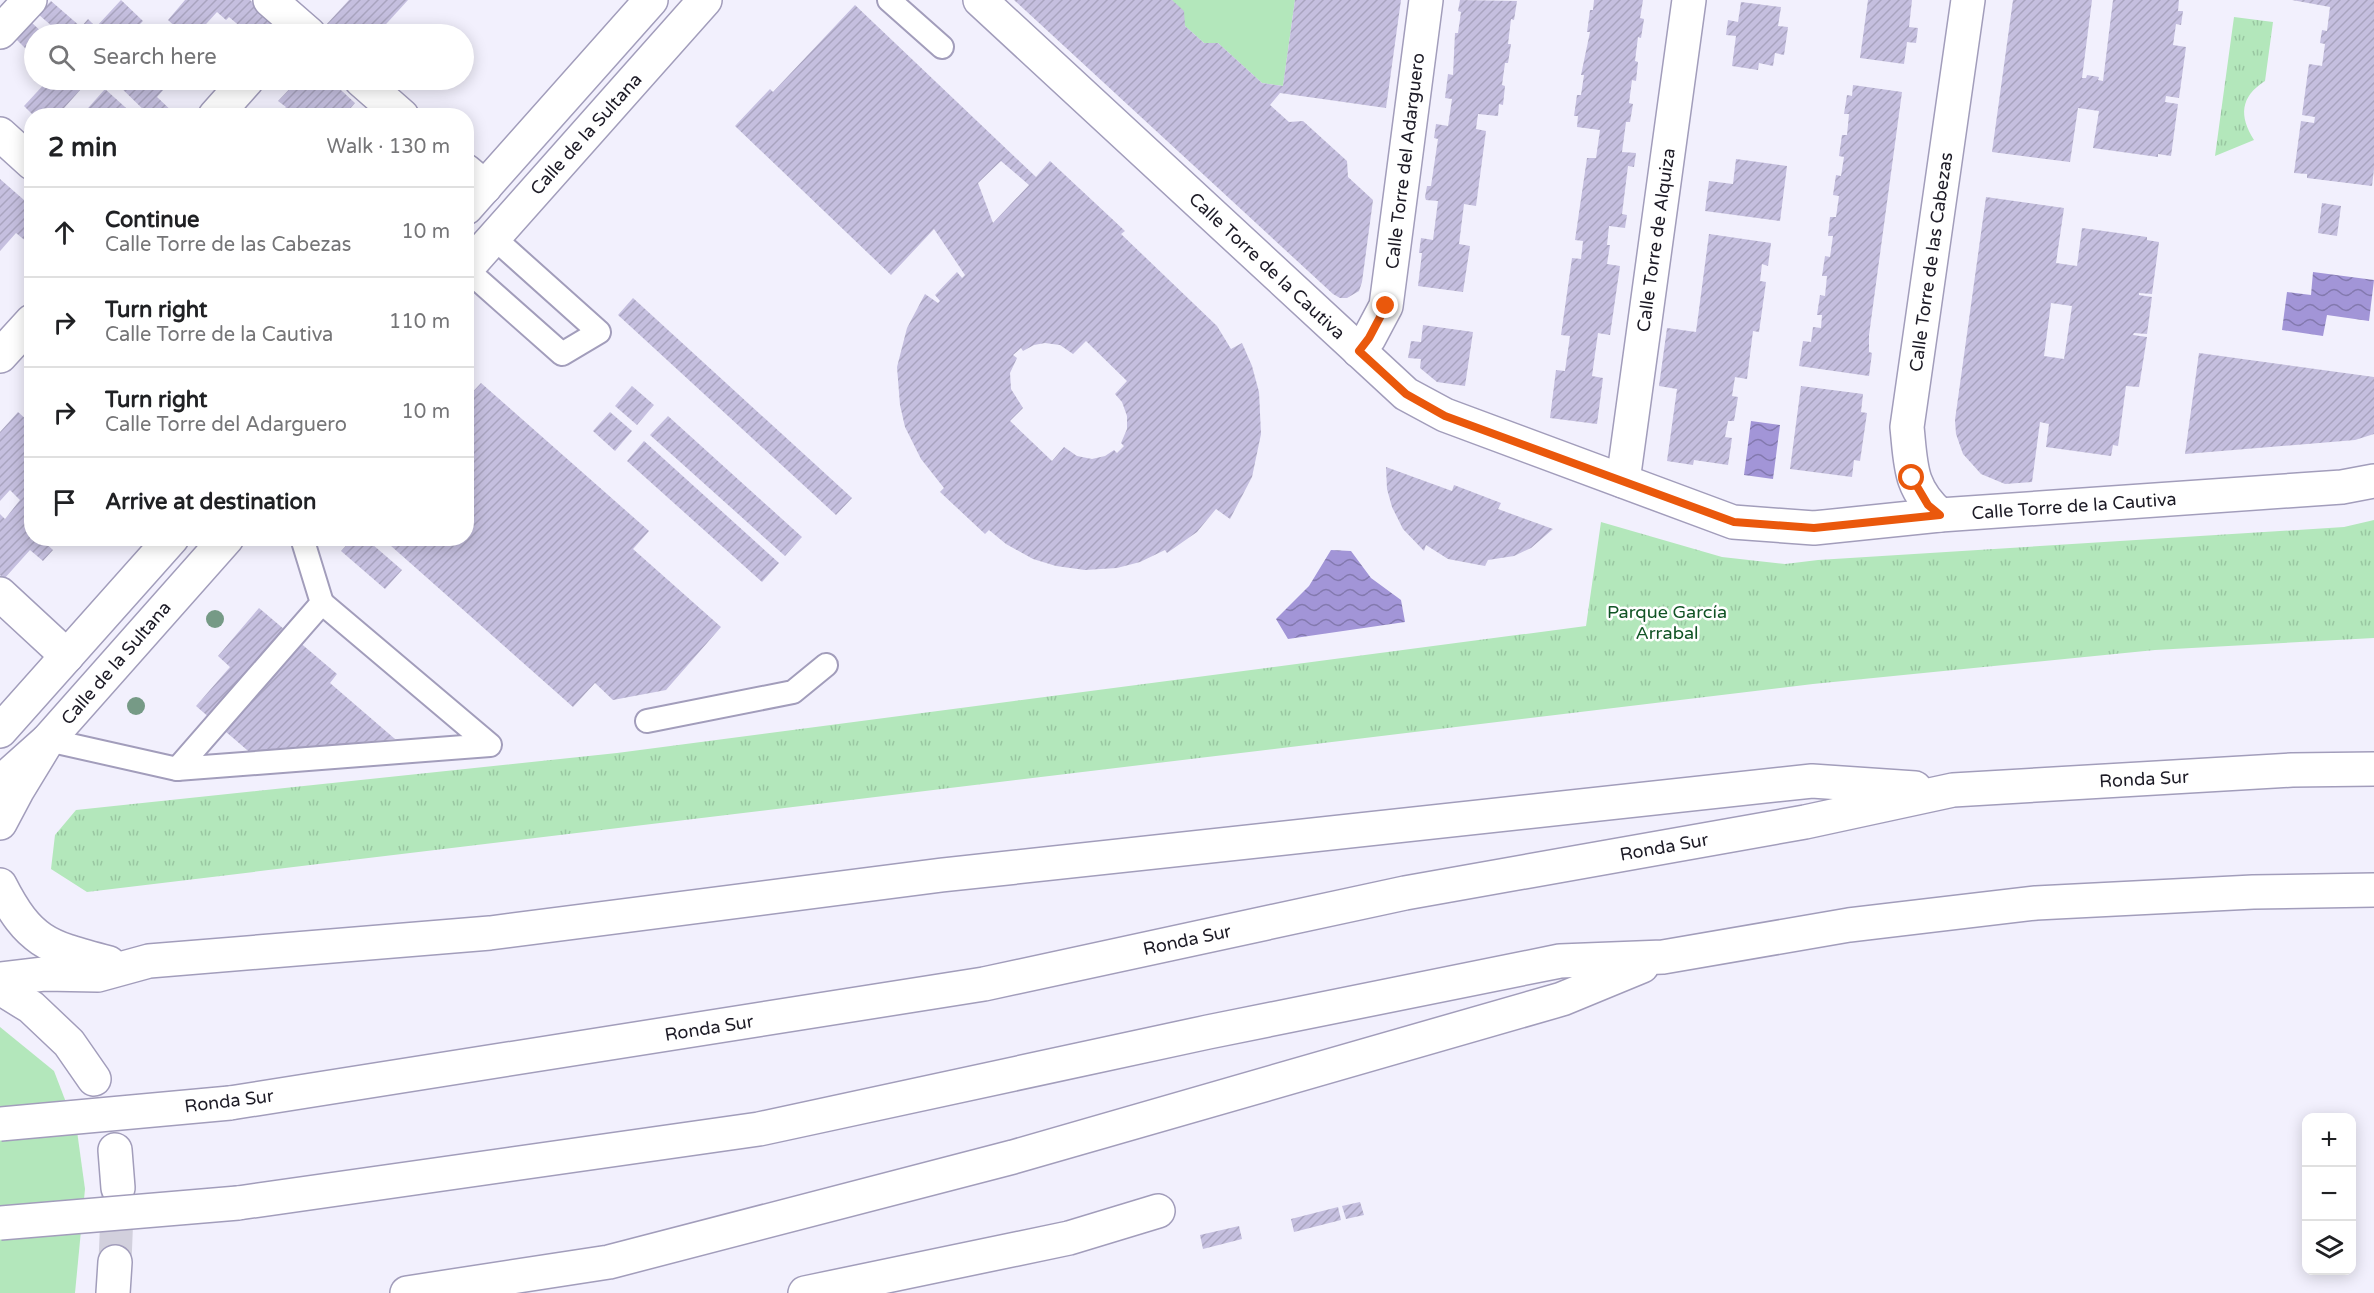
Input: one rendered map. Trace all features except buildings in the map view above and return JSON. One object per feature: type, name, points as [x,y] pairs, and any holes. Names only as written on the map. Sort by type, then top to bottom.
[{"type":"main road","points":[[0,32],[30,0]]},
{"type":"main road","points":[[270,0],[292,24]]},
{"type":"main road","points":[[474,187],[651,0]]},
{"type":"main road","name":"Calle de la Sultana","points":[[474,260],[705,0]]},
{"type":"main road","name":"Calle Torre de la Cautiva","points":[[980,0],[1406,394],[1445,416],[1734,522],[1814,528],[1940,515],[2342,487],[2374,481]]},
{"type":"main road","name":"Calle Torre del Adarguero","points":[[1359,351],[1369,338],[1386,306],[1426,0]]},
{"type":"main road","name":"Calle Torre de Alquiza","points":[[1623,481],[1689,0]]},
{"type":"main road","name":"Calle Torre de las Cabezas","points":[[1940,515],[1928,505],[1912,478],[1907,427],[1968,0]]},
{"type":"main road","points":[[222,108],[238,90]]},
{"type":"main road","points":[[372,90],[393,108]]},
{"type":"main road","points":[[0,134],[24,156]]},
{"type":"main road","points":[[0,356],[24,330]]},
{"type":"main road","points":[[0,730],[165,546]]},
{"type":"main road","name":"Calle de la Sultana","points":[[0,783],[48,740],[220,546]]},
{"type":"main road","points":[[0,594],[67,656]]},
{"type":"main road","points":[[0,823],[16,791],[48,740]]},
{"type":"main road","name":"Ronda Sur","points":[[0,1124],[230,1103],[984,984],[1405,893],[1805,822],[1953,790],[2292,770],[2374,769]]},
{"type":"main road","points":[[0,979],[44,975],[98,975],[149,962],[490,933],[942,875],[1812,781],[1953,790]]},
{"type":"main road","points":[[0,885],[13,910],[33,934],[59,950],[128,968]]},
{"type":"main road","points":[[0,1223],[238,1203],[759,1129],[1208,1032],[1560,961],[1662,957],[1850,926],[2036,903],[2253,892],[2374,890]]},
{"type":"main road","points":[[407,1293],[609,1262],[1013,1157],[1562,999],[1662,957]]},
{"type":"main road","points":[[0,988],[31,1007],[69,1043],[94,1079]]},
{"type":"main road","points":[[115,1150],[118,1188]]},
{"type":"main road","points":[[805,1293],[1069,1238],[1158,1211]]},
{"type":"lane","points":[[889,0],[942,47]]},
{"type":"lane","points":[[474,276],[562,354],[599,332],[494,238]]},
{"type":"lane","points":[[48,740],[177,769],[489,745],[322,603],[305,546]]},
{"type":"lane","points":[[177,769],[322,603]]},
{"type":"lane","points":[[647,721],[793,692],[826,665]]},
{"type":"green space","points":[[1172,0],[1295,0],[1283,86],[1262,83],[1218,43],[1204,43],[1185,26]]},
{"type":"green space","points":[[2234,17],[2273,22],[2265,81],[2251,94],[2244,108],[2246,123],[2254,140],[2215,156]]},
{"type":"green space","name":"Parque García Arrabal","points":[[2374,520],[2374,638],[2155,650],[1813,684],[87,892],[51,869],[55,835],[76,810],[617,753],[1586,626],[1601,522],[1722,557],[1785,564],[1818,560],[2344,527]]},
{"type":"green space","points":[[0,1027],[54,1071],[77,1131],[85,1189],[75,1293],[0,1293]]},
{"type":"water","points":[[2313,272],[2374,280],[2369,321],[2327,315],[2323,336],[2282,330],[2287,292],[2311,295]]},
{"type":"water","points":[[1751,421],[1780,425],[1773,479],[1744,475]]},
{"type":"water","points":[[1331,550],[1351,551],[1371,578],[1401,600],[1405,622],[1288,639],[1276,619],[1309,586]]},
{"type":"tunnel","points":[[115,1262],[118,1188]]},
{"type":"route","points":[[1386,306],[1369,338],[1359,351],[1406,394],[1445,416],[1734,522],[1814,528],[1940,515],[1928,505],[1912,478]]}]
